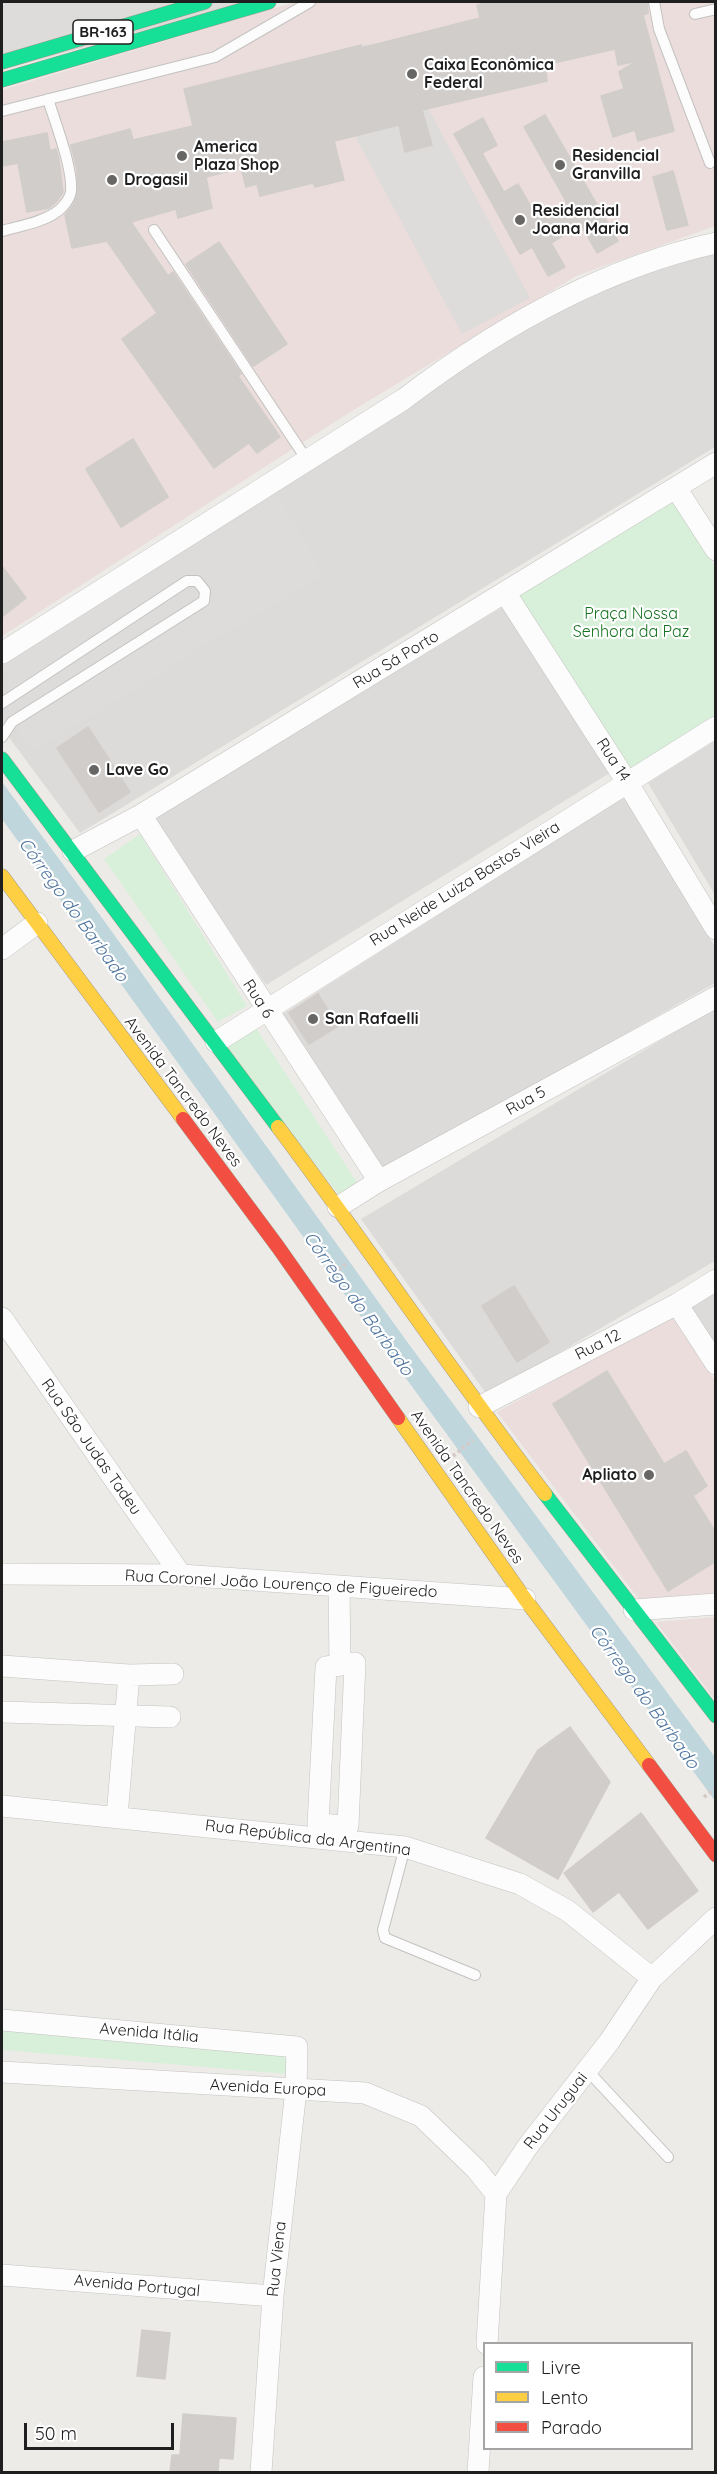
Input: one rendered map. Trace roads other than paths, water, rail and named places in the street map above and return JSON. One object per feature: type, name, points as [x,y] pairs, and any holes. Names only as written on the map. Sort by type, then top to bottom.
[{"type":"main road","name":"BR-163","points":[[2,62],[205,2]]},
{"type":"main road","points":[[2,80],[269,2]]},
{"type":"main road","points":[[2,759],[338,1207],[479,1407],[716,1716]]},
{"type":"main road","name":"Avenida Tancredo Neves","points":[[2,876],[278,1247],[525,1599],[716,1855]]},
{"type":"street","points":[[2,653],[404,399],[457,359],[554,305],[617,274],[689,249],[716,243]]},
{"type":"street","name":"Rua Sá Porto","points":[[73,851],[141,815],[231,758],[506,594],[716,463]]},
{"type":"street","points":[[676,488],[716,550]]},
{"type":"street","name":"Rua 14","points":[[506,594],[627,782],[716,929]]},
{"type":"street","name":"Rua Neide Luiza Bastos Vieira","points":[[216,1042],[716,727]]},
{"type":"street","name":"Rua 6","points":[[141,815],[266,1011],[379,1181]]},
{"type":"street","points":[[2,949],[37,923]]},
{"type":"street","name":"Rua 5","points":[[338,1207],[379,1181],[716,998]]},
{"type":"street","name":"Rua 12","points":[[479,1407],[677,1304],[716,1280]]},
{"type":"street","points":[[677,1304],[716,1364]]},
{"type":"street","name":"Rua São Judas Tadeu","points":[[2,1318],[181,1575]]},
{"type":"street","name":"Rua Coronel João Lourenço de Figueiredo","points":[[2,1574],[181,1575],[525,1599]]},
{"type":"street","points":[[339,1586],[340,1664]]},
{"type":"street","points":[[634,1610],[716,1604]]},
{"type":"street","points":[[340,1664],[355,1664],[348,1826],[318,1824],[326,1667],[340,1664]]},
{"type":"street","points":[[2,1666],[129,1675],[173,1674]]},
{"type":"street","points":[[117,1816],[129,1675]]},
{"type":"street","points":[[2,1712],[170,1717]]},
{"type":"street","name":"Rua República da Argentina","points":[[2,1806],[405,1846],[520,1884],[568,1911],[652,1978]]},
{"type":"street","name":"Rua Uruguai","points":[[496,2194],[528,2146],[587,2070],[652,1978],[716,1918]]},
{"type":"street","name":"Avenida Itália","points":[[2,2020],[297,2046]]},
{"type":"street","name":"Rua Viena","points":[[261,2472],[273,2296],[296,2090],[297,2046]]},
{"type":"street","name":"Avenida Europa","points":[[2,2072],[364,2093],[421,2116],[476,2169],[496,2194]]},
{"type":"street","points":[[487,2342],[496,2194]]},
{"type":"street","name":"Avenida Portugal","points":[[2,2275],[273,2296]]},
{"type":"street","points":[[478,2472],[483,2393]]},
{"type":"lane","points":[[2,111],[215,57],[310,2]]},
{"type":"lane","points":[[654,2],[659,29],[710,163]]},
{"type":"lane","points":[[695,14],[716,9]]},
{"type":"lane","points":[[2,231],[35,223],[54,214],[62,208],[71,192],[68,169],[48,99]]},
{"type":"lane","points":[[154,230],[307,460]]},
{"type":"lane","points":[[2,703],[187,581],[197,581],[205,591],[204,601],[12,722],[2,737]]},
{"type":"lane","points":[[405,1846],[383,1930],[385,1938],[475,1975]]},
{"type":"lane","points":[[587,2070],[668,2157]]},
{"type":"water","name":"Córrego do Barbado","points":[[2,782],[408,1343],[715,1757],[715,1801],[356,1310],[2,819]]},
{"type":"place","name":"Caixa Econômica Federal","points":[[412,74]]},
{"type":"place","name":"America Plaza Shop","points":[[182,156]]},
{"type":"place","name":"Residencial Granvilla","points":[[560,165]]},
{"type":"place","name":"Drogasil","points":[[112,180]]},
{"type":"place","name":"Residencial Joana Maria","points":[[520,220]]},
{"type":"place","name":"Lave Go","points":[[94,770]]},
{"type":"place","name":"San Rafaelli","points":[[313,1019]]},
{"type":"place","name":"Apliato","points":[[649,1475]]},
{"type":"park label","name":"Praça Nossa Senhora da Paz","points":[[631,623]]}]
